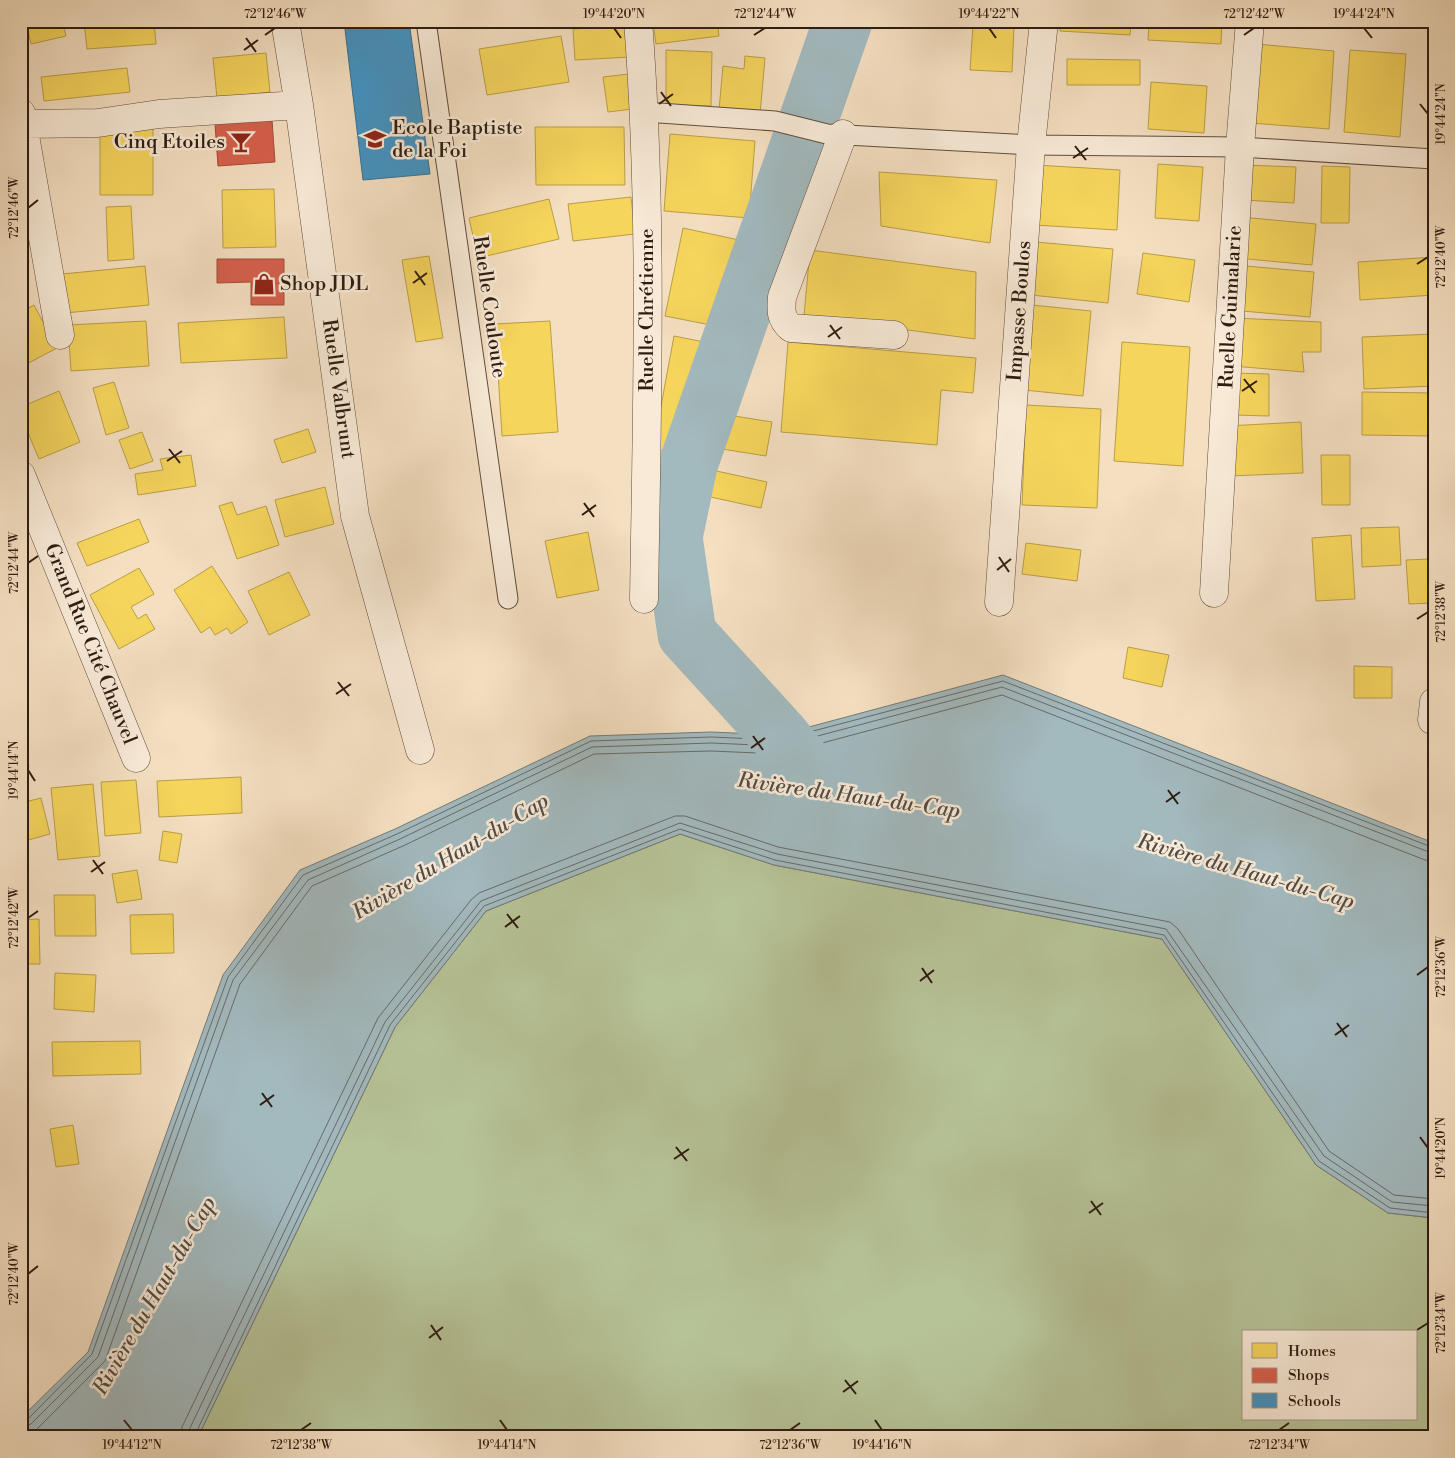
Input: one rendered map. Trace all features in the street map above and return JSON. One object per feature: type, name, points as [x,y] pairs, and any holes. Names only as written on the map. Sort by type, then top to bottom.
[{"type":"street","name":"Ruelle Valbrunt","points":[[285,21],[299,105],[355,516],[420,750]]},
{"type":"street","name":"Ruelle Chrétienne","points":[[638,21],[645,112],[648,339],[644,599]]},
{"type":"street","name":"Impasse Boulos","points":[[999,602],[1031,145],[1044,21]]},
{"type":"street","name":"Ruelle Guimalarie","points":[[1214,593],[1240,147],[1250,21]]},
{"type":"street","points":[[60,336],[22,119],[98,123],[159,114],[299,105]]},
{"type":"street","points":[[835,134],[782,297],[783,321],[791,328],[894,335]]},
{"type":"street","name":"Grand Rue Cité Chauvel","points":[[21,475],[136,758]]},
{"type":"lane","name":"Ruelle Couloute","points":[[426,21],[508,599]]},
{"type":"lane","points":[[645,112],[776,121],[835,134],[1031,145],[1240,147],[1434,159]]},
{"type":"green space","points":[[680,834],[774,865],[1162,939],[1316,1165],[1388,1213],[1434,1218],[1434,1437],[198,1437],[395,1027],[486,911]]},
{"type":"water","name":"Rivière du Haut-du-Cap","points":[[1003,675],[1434,843],[1434,1218],[1388,1213],[1316,1165],[1162,939],[774,865],[680,834],[486,911],[395,1027],[198,1437],[21,1437],[21,1418],[88,1352],[223,975],[300,870],[395,829],[590,736],[711,732],[779,735]]},
{"type":"building: Homes","points":[[62,21],[66,36],[31,44],[26,22]]},
{"type":"building: Homes","points":[[84,21],[154,21],[156,44],[87,49]]},
{"type":"building: Homes","points":[[653,21],[717,21],[719,36],[656,44]]},
{"type":"building: Homes","points":[[1061,21],[1131,21],[1130,35],[1060,31]]},
{"type":"building: Homes","points":[[1149,21],[1222,21],[1221,44],[1148,40]]},
{"type":"building: Homes","points":[[973,24],[1014,27],[1012,72],[970,70]]},
{"type":"building: Homes","points":[[628,26],[630,57],[575,60],[573,29]]},
{"type":"building: Homes","points":[[561,36],[569,82],[487,95],[479,49]]},
{"type":"building: Homes","points":[[1256,44],[1334,51],[1329,129],[1250,123]]},
{"type":"building: Homes","points":[[666,50],[712,52],[711,106],[666,105]]},
{"type":"building: Homes","points":[[1350,50],[1406,54],[1400,137],[1344,132]]},
{"type":"building: Homes","points":[[266,53],[270,92],[217,98],[213,58]]},
{"type":"building: Homes","points":[[745,56],[765,58],[760,114],[719,110],[723,66],[744,69]]},
{"type":"building: Homes","points":[[1067,59],[1140,60],[1140,85],[1067,85]]},
{"type":"building: Homes","points":[[127,68],[130,92],[44,101],[41,77]]},
{"type":"building: Homes","points":[[637,73],[641,108],[608,112],[603,77]]},
{"type":"building: Homes","points":[[1151,82],[1207,86],[1204,133],[1148,129]]},
{"type":"building: Homes","points":[[100,125],[153,126],[153,195],[100,195]]},
{"type":"building: Homes","points":[[535,127],[624,127],[625,185],[536,185]]},
{"type":"building: Homes","points":[[670,134],[755,141],[749,218],[664,211]]},
{"type":"building: Homes","points":[[1158,164],[1203,167],[1199,221],[1155,218]]},
{"type":"building: Homes","points":[[1036,165],[1120,170],[1117,230],[1034,225]]},
{"type":"building: Homes","points":[[1245,165],[1296,167],[1294,203],[1244,200]]},
{"type":"building: Homes","points":[[1322,166],[1350,167],[1349,223],[1321,223]]},
{"type":"building: Homes","points":[[879,172],[997,180],[990,243],[881,226]]},
{"type":"building: Homes","points":[[274,189],[276,247],[223,248],[222,190]]},
{"type":"building: Homes","points":[[631,197],[635,234],[573,241],[568,204]]},
{"type":"building: Homes","points":[[549,199],[559,239],[478,258],[469,218]]},
{"type":"building: Homes","points":[[131,206],[134,259],[108,261],[106,207]]},
{"type":"building: Homes","points":[[1241,217],[1316,224],[1312,265],[1237,258]]},
{"type":"building: Homes","points":[[683,228],[739,240],[721,327],[665,316]]},
{"type":"building: Homes","points":[[1036,242],[1113,249],[1108,303],[1031,295]]},
{"type":"building: Homes","points":[[810,250],[976,272],[975,339],[804,316]]},
{"type":"building: Homes","points":[[1143,253],[1195,260],[1189,302],[1137,294]]},
{"type":"building: Homes","points":[[429,256],[443,338],[416,342],[402,260]]},
{"type":"building: Homes","points":[[1434,257],[1434,295],[1360,300],[1358,262]]},
{"type":"building: Homes","points":[[1234,265],[1314,272],[1310,317],[1231,310]]},
{"type":"building: Homes","points":[[145,266],[149,305],[65,313],[62,274]]},
{"type":"building: Homes","points":[[34,305],[57,348],[21,367],[21,312]]},
{"type":"building: Homes","points":[[1032,305],[1091,311],[1083,396],[1024,390]]},
{"type":"building: Homes","points":[[284,317],[287,358],[181,363],[178,323]]},
{"type":"building: Homes","points":[[1235,318],[1321,322],[1321,352],[1302,352],[1304,372],[1232,366]]},
{"type":"building: Homes","points":[[146,321],[149,366],[71,371],[68,325]]},
{"type":"building: Homes","points":[[550,321],[558,432],[502,436],[495,324]]},
{"type":"building: Homes","points":[[1434,334],[1434,386],[1364,389],[1362,337]]},
{"type":"building: Homes","points":[[674,336],[704,342],[683,455],[653,449]]},
{"type":"building: Homes","points":[[788,342],[976,358],[973,393],[941,390],[937,445],[781,432]]},
{"type":"building: Homes","points":[[1122,342],[1190,347],[1183,466],[1114,461]]},
{"type":"building: Homes","points":[[1233,373],[1269,374],[1269,416],[1233,415]]},
{"type":"building: Homes","points":[[114,382],[129,428],[106,435],[93,388]]},
{"type":"building: Homes","points":[[59,391],[80,442],[39,459],[21,416],[21,407]]},
{"type":"building: Homes","points":[[1362,392],[1434,393],[1434,436],[1362,435]]},
{"type":"building: Homes","points":[[1026,405],[1101,409],[1097,508],[1022,505]]},
{"type":"building: Homes","points":[[728,415],[772,422],[766,456],[722,449]]},
{"type":"building: Homes","points":[[1301,422],[1303,473],[1230,476],[1227,426]]},
{"type":"building: Homes","points":[[308,429],[316,452],[282,463],[274,440]]},
{"type":"building: Homes","points":[[142,432],[153,461],[130,469],[119,440]]},
{"type":"building: Homes","points":[[191,455],[196,486],[138,495],[135,474],[163,470],[160,459]]},
{"type":"building: Homes","points":[[1321,455],[1350,455],[1350,505],[1322,505]]},
{"type":"building: Homes","points":[[712,470],[767,482],[761,508],[706,496]]},
{"type":"building: Homes","points":[[325,487],[334,524],[285,537],[275,500]]},
{"type":"building: Homes","points":[[232,502],[237,515],[266,506],[279,545],[237,559],[219,506]]},
{"type":"building: Homes","points":[[139,519],[149,542],[87,566],[77,543]]},
{"type":"building: Homes","points":[[1399,527],[1401,565],[1362,567],[1361,528]]},
{"type":"building: Homes","points":[[588,532],[599,590],[557,598],[545,541]]},
{"type":"building: Homes","points":[[1351,535],[1355,599],[1316,601],[1312,538]]},
{"type":"building: Homes","points":[[1026,543],[1081,550],[1077,581],[1022,574]]},
{"type":"building: Homes","points":[[1430,559],[1433,603],[1409,604],[1406,560]]},
{"type":"building: Homes","points":[[212,566],[248,622],[231,634],[227,628],[215,635],[210,627],[201,633],[174,590]]},
{"type":"building: Homes","points":[[139,568],[154,594],[131,607],[138,619],[146,614],[155,629],[119,649],[90,595]]},
{"type":"building: Homes","points":[[289,572],[310,615],[269,635],[248,591]]},
{"type":"building: Homes","points":[[1128,647],[1169,655],[1162,687],[1123,678]]},
{"type":"building: Homes","points":[[1354,666],[1392,667],[1392,698],[1354,698]]},
{"type":"building: Homes","points":[[21,722],[29,767],[21,768]]},
{"type":"building: Homes","points":[[241,777],[242,813],[159,817],[157,781]]},
{"type":"building: Homes","points":[[136,780],[141,833],[105,836],[101,782]]},
{"type":"building: Homes","points":[[93,784],[100,856],[58,860],[51,788]]},
{"type":"building: Homes","points":[[41,798],[50,834],[21,842],[21,803]]},
{"type":"building: Homes","points":[[163,831],[182,834],[177,863],[159,860]]},
{"type":"building: Homes","points":[[137,870],[142,899],[117,903],[112,874]]},
{"type":"building: Homes","points":[[54,895],[95,895],[96,936],[55,936]]},
{"type":"building: Homes","points":[[173,914],[174,953],[131,954],[130,915]]},
{"type":"building: Homes","points":[[39,919],[40,964],[21,964],[21,920]]},
{"type":"building: Homes","points":[[55,973],[96,975],[94,1012],[54,1009]]},
{"type":"building: Homes","points":[[140,1041],[141,1074],[53,1076],[52,1042]]},
{"type":"building: Homes","points":[[73,1125],[79,1164],[56,1167],[50,1129]]},
{"type":"building: Shops","points":[[272,120],[275,162],[218,166],[215,124]]},
{"type":"building: Shops","points":[[217,259],[284,259],[284,305],[251,305],[251,282],[217,283]]},
{"type":"building: Schools","points":[[344,21],[409,21],[430,174],[363,180]]},
{"type":"waterway","name":"Rivière du Haut-du-Cap","points":[[824,790],[779,735],[687,634],[673,537],[688,465],[843,21]]},
{"type":"place","name":"Ecole Baptiste de la Foi","points":[[375,139]]},
{"type":"place","name":"Cinq Etoiles","points":[[241,142]]},
{"type":"place","name":"Shop JDL","points":[[264,284]]}]
